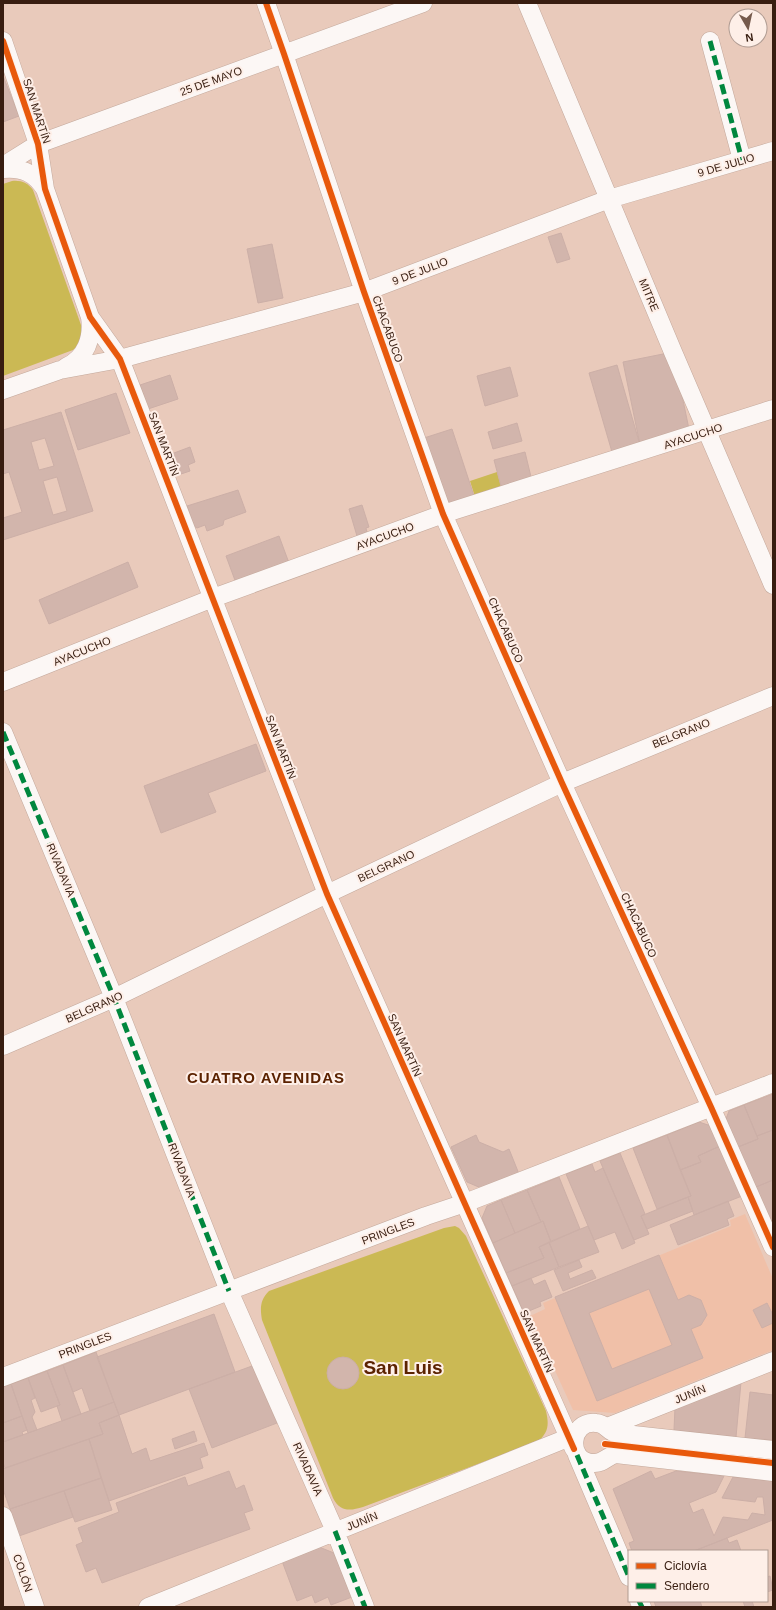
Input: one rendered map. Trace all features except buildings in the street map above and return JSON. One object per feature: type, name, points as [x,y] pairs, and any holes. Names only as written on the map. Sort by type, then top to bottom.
[{"type":"street","name":"CHACABUCO","points":[[266,3],[364,292],[443,514],[562,782],[711,1107],[773,1247]]},
{"type":"street","name":"25 DE MAYO","points":[[3,168],[38,144],[423,3]]},
{"type":"street","name":"MITRE","points":[[527,3],[608,199],[773,585]]},
{"type":"street","name":"SAN MARTÍN","points":[[3,41],[38,144],[45,189],[90,317],[120,359],[327,894],[555,1406],[574,1444],[628,1575]]},
{"type":"street","points":[[710,41],[742,160]]},
{"type":"street","name":"9 DE JULIO","points":[[60,370],[120,359],[364,292],[608,199],[773,152]]},
{"type":"street","points":[[3,168],[30,172],[40,180],[45,189]]},
{"type":"street","name":"9 DE JULIO","points":[[3,390],[60,370],[74,363],[85,352],[91,332],[90,317]]},
{"type":"street","name":"AYACUCHO","points":[[3,682],[213,598],[443,514],[773,409]]},
{"type":"street","name":"BELGRANO","points":[[3,1046],[114,998],[562,782],[773,696]]},
{"type":"street","name":"RIVADAVIA","points":[[3,732],[114,998],[229,1291],[335,1531],[366,1607]]},
{"type":"street","name":"PRINGLES","points":[[3,1376],[465,1203],[773,1083]]},
{"type":"street","name":"JUNÍN","points":[[148,1607],[532,1452],[574,1444],[581,1427],[590,1423],[597,1423],[607,1427],[773,1361]]},
{"type":"street","points":[[532,1452],[544,1443],[549,1435],[553,1425],[555,1406]]},
{"type":"street","points":[[607,1427],[615,1433],[773,1450]]},
{"type":"street","points":[[574,1444],[585,1461],[595,1464],[605,1461],[613,1455],[619,1455],[773,1472]]},
{"type":"street","name":"COLÓN","points":[[3,1516],[35,1607]]},
{"type":"shaded area","points":[[12,181],[24,182],[33,190],[81,325],[82,332],[80,342],[73,350],[3,376],[3,184]]},
{"type":"shaded area","points":[[497,472],[502,490],[475,497],[470,481]]},
{"type":"shaded area","points":[[745,1214],[773,1279],[773,1350],[615,1413],[573,1410],[530,1316],[545,1309],[543,1303],[731,1226],[730,1220]]},
{"type":"shaded area","points":[[455,1226],[459,1228],[466,1236],[546,1411],[548,1424],[546,1432],[537,1442],[363,1507],[350,1510],[342,1508],[333,1498],[262,1320],[262,1301],[269,1291],[444,1228]]},
{"type":"marked path","points":[[710,41],[742,160]]},
{"type":"marked path","points":[[3,732],[114,998],[229,1291]]},
{"type":"marked path","points":[[577,1455],[628,1575]]},
{"type":"marked path","points":[[335,1531],[365,1607]]},
{"type":"marked path","points":[[640,1602],[642,1607]]},
{"type":"cycle path","points":[[266,3],[364,292],[443,514],[562,783],[711,1107],[773,1247]]},
{"type":"cycle path","points":[[3,41],[38,144],[45,189],[90,317],[120,359],[327,894],[574,1449]]},
{"type":"cycle path","points":[[605,1444],[773,1463]]},
{"type":"district","name":"CUATRO AVENIDAS","points":[[266,1078]]},
{"type":"district","name":"San Luis","points":[[403,1367]]}]
